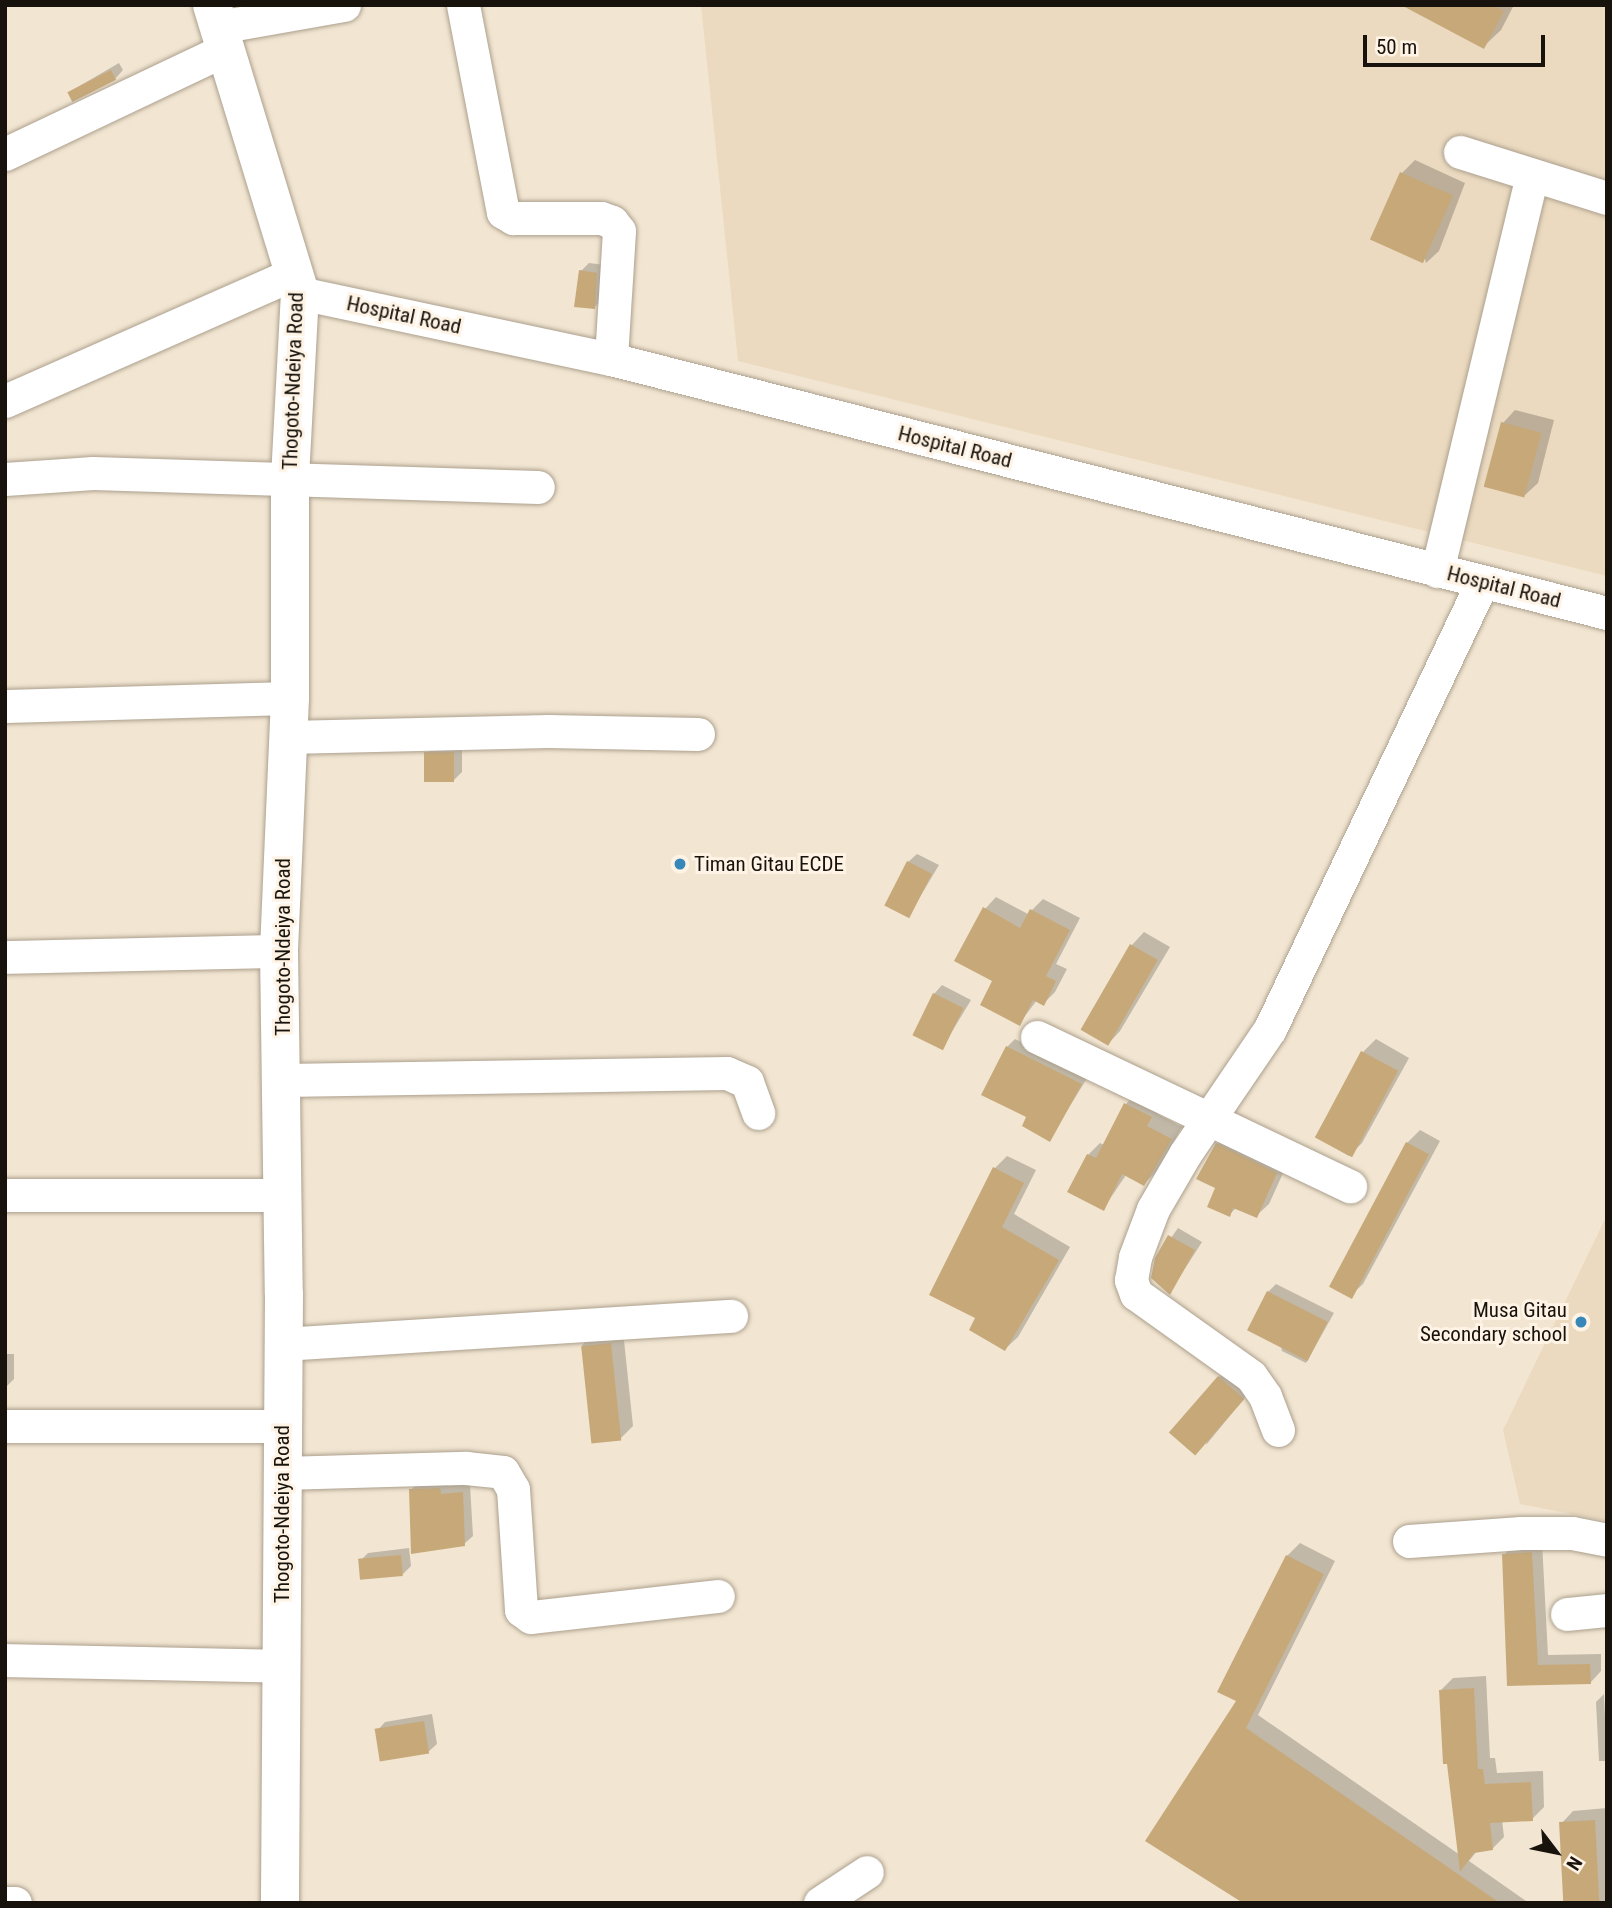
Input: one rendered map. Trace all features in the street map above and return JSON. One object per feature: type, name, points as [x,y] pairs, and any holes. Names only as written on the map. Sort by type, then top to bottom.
[{"type":"main road","name":"Thogoto-Ndeiya Road","points":[[219,27],[298,283],[290,478],[290,698],[279,951],[283,1080],[280,1903]]},
{"type":"street","points":[[5,154],[219,27],[344,5]]},
{"type":"street","points":[[463,5],[503,212],[513,218],[601,218],[612,222],[619,231],[611,359]]},
{"type":"street","points":[[1461,152],[1607,198]]},
{"type":"street","points":[[1437,571],[1532,174]]},
{"type":"street","points":[[5,401],[298,283]]},
{"type":"street","name":"Hospital Road","points":[[298,283],[611,359],[1607,613]]},
{"type":"street","points":[[5,479],[93,473],[538,487]]},
{"type":"street","points":[[1278,1430],[1265,1396],[1251,1376],[1225,1353],[1146,1305],[1131,1280],[1135,1257],[1153,1209],[1270,1029],[1482,582]]},
{"type":"street","points":[[5,706],[290,698]]},
{"type":"street","points":[[288,737],[698,734]]},
{"type":"street","points":[[5,957],[279,951]]},
{"type":"street","points":[[1037,1037],[1350,1186]]},
{"type":"street","points":[[283,1080],[727,1073],[747,1082],[758,1113]]},
{"type":"street","points":[[5,1195],[282,1195]]},
{"type":"street","points":[[283,1344],[731,1316]]},
{"type":"street","points":[[5,1426],[282,1426]]},
{"type":"street","points":[[282,1473],[466,1468],[503,1472],[513,1489],[521,1610],[531,1617],[718,1597]]},
{"type":"street","points":[[1409,1542],[1521,1533],[1572,1533],[1607,1540]]},
{"type":"street","points":[[1567,1614],[1607,1610]]},
{"type":"street","points":[[5,1660],[281,1666]]},
{"type":"street","points":[[820,1903],[867,1872]]},
{"type":"street","points":[[5,1903],[15,1903]]},
{"type":"shaded area","points":[[701,5],[1607,5],[1607,576],[738,361]]},
{"type":"shaded area","name":"Musa Gitau Secondary school","points":[[1607,1215],[1607,1521],[1520,1504],[1503,1430]]},
{"type":"building","points":[[1401,5],[1493,5],[1504,11],[1484,49]]},
{"type":"building","points":[[111,70],[116,80],[72,102],[67,92]]},
{"type":"building","points":[[1400,172],[1453,196],[1423,263],[1370,240]]},
{"type":"building","points":[[579,270],[597,273],[595,309],[574,307]]},
{"type":"building","points":[[1501,422],[1542,433],[1524,498],[1484,487]]},
{"type":"building","points":[[424,752],[454,752],[454,782],[424,782]]},
{"type":"building","points":[[907,861],[932,874],[909,918],[884,906]]},
{"type":"building","points":[[983,907],[1020,928],[1030,909],[1070,930],[1046,976],[1056,981],[1044,1006],[1033,1000],[1020,1026],[980,1005],[992,981],[954,961]]},
{"type":"building","points":[[1130,944],[1158,960],[1108,1046],[1080,1030]]},
{"type":"building","points":[[933,993],[964,1008],[943,1050],[912,1035]]},
{"type":"building","points":[[1006,1046],[1082,1084],[1050,1142],[1022,1126],[1026,1117],[981,1095]]},
{"type":"building","points":[[1361,1051],[1398,1071],[1352,1157],[1315,1138]]},
{"type":"building","points":[[1124,1103],[1152,1117],[1147,1126],[1172,1139],[1144,1186],[1122,1174],[1104,1211],[1067,1192],[1087,1154],[1096,1158]]},
{"type":"building","points":[[1406,1142],[1429,1154],[1352,1299],[1329,1287]]},
{"type":"building","points":[[1216,1143],[1277,1173],[1257,1218],[1233,1208],[1230,1217],[1207,1207],[1215,1188],[1196,1179]]},
{"type":"building","points":[[993,1167],[1024,1183],[1002,1227],[1059,1260],[1005,1351],[969,1330],[975,1318],[929,1295]]},
{"type":"building","points":[[1168,1235],[1195,1250],[1170,1295],[1151,1278],[1155,1258]]},
{"type":"building","points":[[1267,1291],[1328,1322],[1308,1361],[1247,1330]]},
{"type":"building","points":[[611,1343],[621,1440],[591,1444],[581,1346]]},
{"type":"building","points":[[1218,1376],[1244,1399],[1195,1456],[1169,1433]]},
{"type":"building","points":[[440,1488],[441,1494],[463,1492],[465,1546],[411,1554],[409,1489]]},
{"type":"building","points":[[1532,1552],[1538,1665],[1590,1664],[1591,1684],[1507,1686],[1502,1554]]},
{"type":"building","points":[[401,1555],[403,1576],[360,1580],[358,1559]]},
{"type":"building","points":[[1286,1555],[1324,1574],[1246,1728],[1500,1903],[1243,1903],[1145,1841],[1236,1701],[1217,1692]]},
{"type":"building","points":[[1474,1688],[1478,1769],[1483,1769],[1485,1784],[1531,1782],[1533,1821],[1490,1823],[1493,1850],[1474,1853],[1460,1872],[1447,1764],[1443,1764],[1439,1690]]},
{"type":"building","points":[[424,1721],[429,1754],[380,1761],[375,1729]]},
{"type":"building","points":[[1595,1820],[1599,1903],[1563,1903],[1559,1822]]},
{"type":"place","name":"Timan Gitau ECDE","points":[[680,864]]},
{"type":"place","name":"Musa Gitau Secondary school","points":[[1581,1322]]}]
